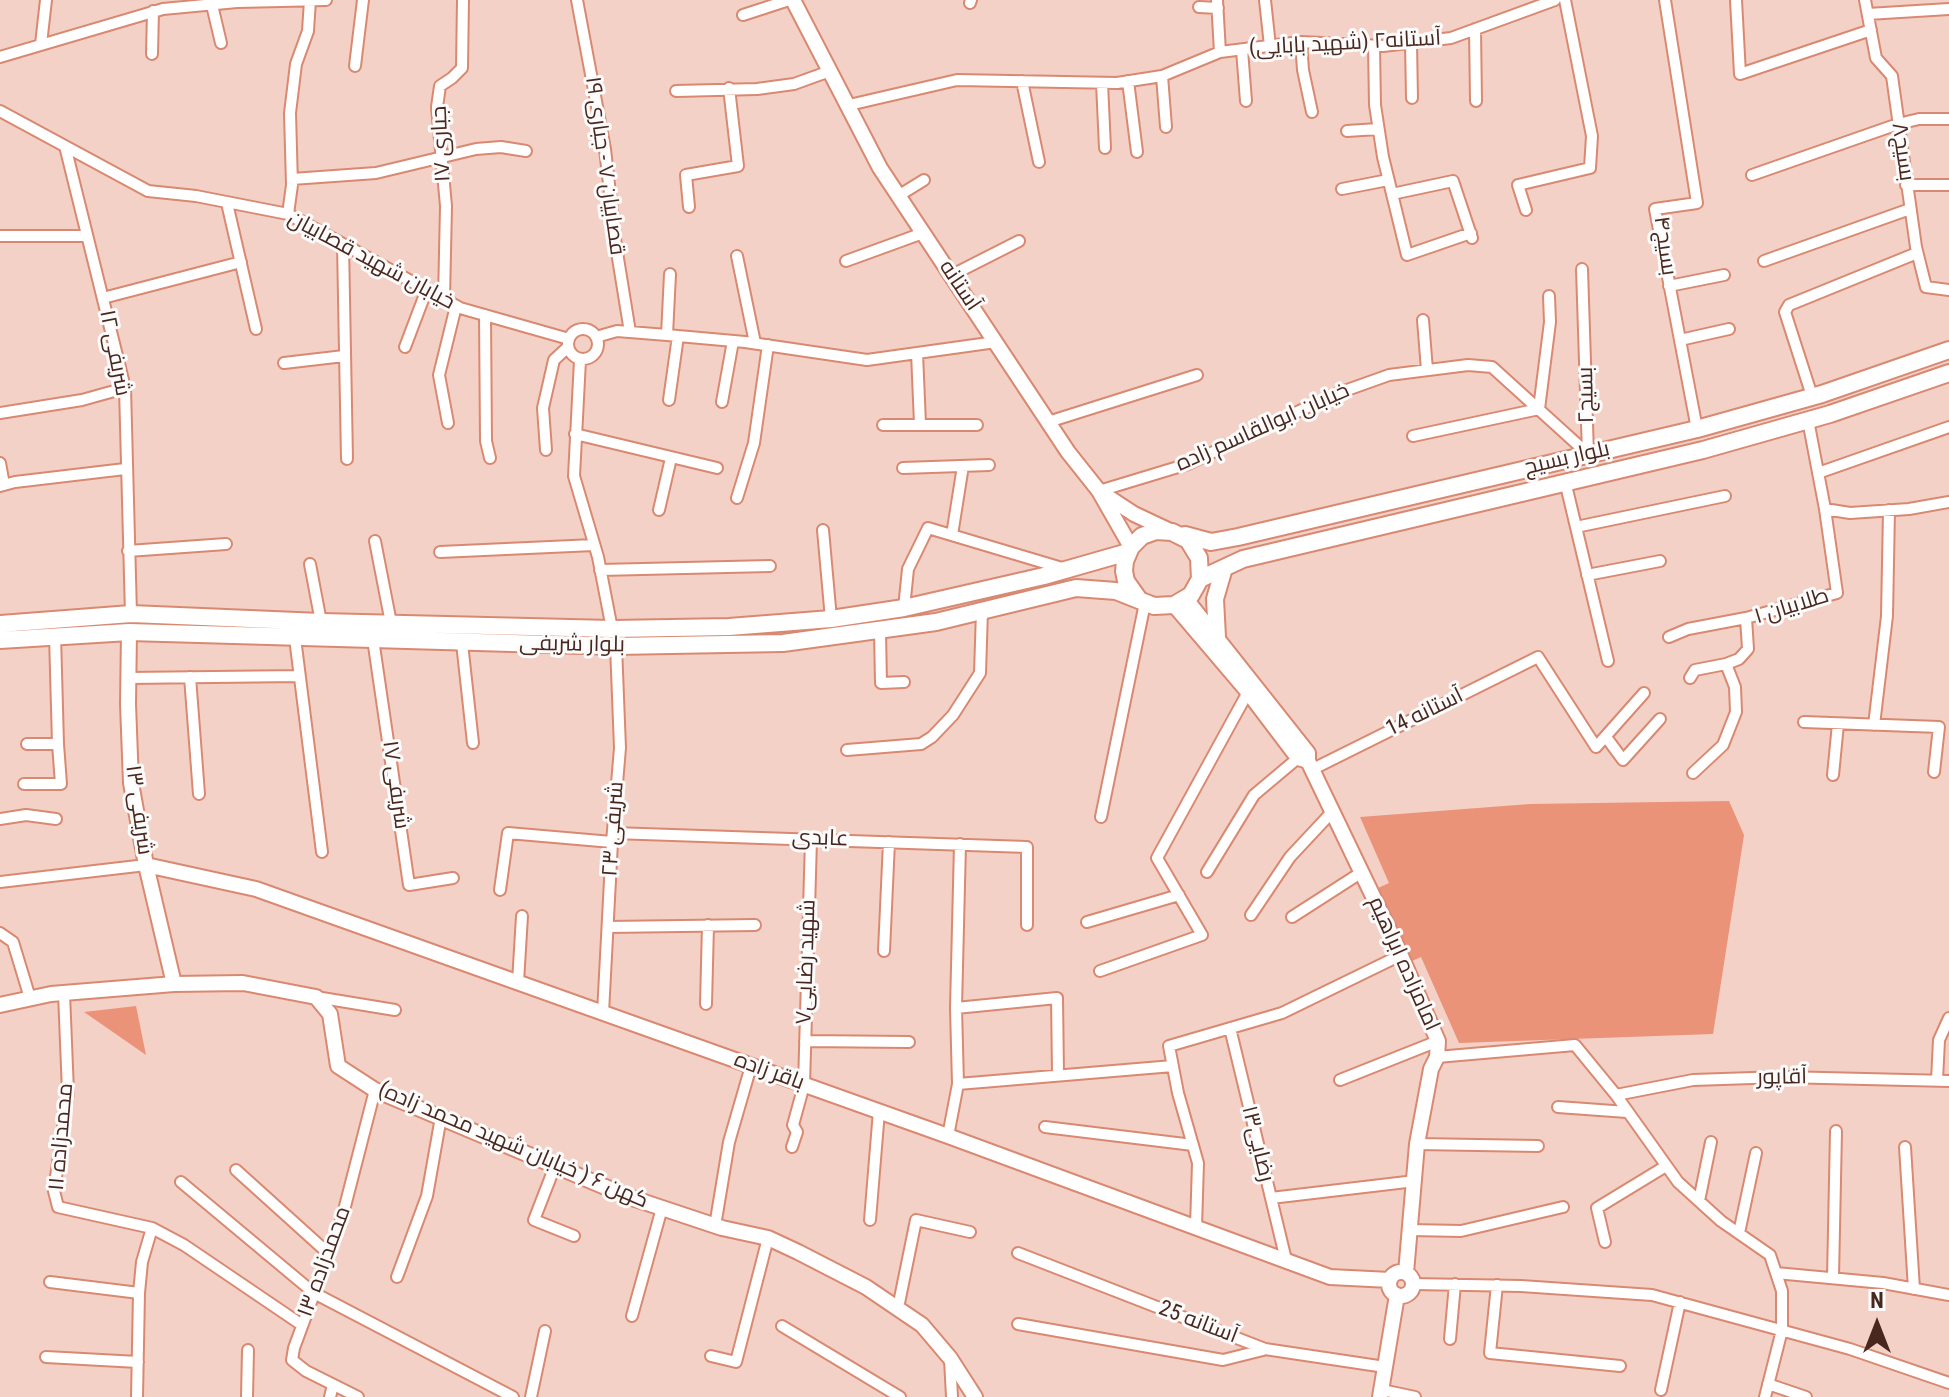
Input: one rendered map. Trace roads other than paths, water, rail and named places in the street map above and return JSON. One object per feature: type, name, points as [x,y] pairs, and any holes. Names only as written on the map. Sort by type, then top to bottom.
[{"type":"main road","name":"بلوار بسیج","points":[[1175,533],[1211,542],[1238,537],[1697,429],[1812,396],[1949,350]]},
{"type":"main road","name":"بلوار بسیج","points":[[1200,579],[1243,559],[1703,450],[1808,420],[1949,373]]},
{"type":"main road","points":[[1156,531],[1175,533],[1188,540],[1199,558],[1200,579],[1180,602],[1154,606],[1141,600],[1126,581],[1125,561],[1129,549],[1142,536],[1156,531]]},
{"type":"main road","name":"بلوار شریفی","points":[[0,624],[131,614],[612,629],[729,627],[831,619],[904,608],[1073,569],[1129,549]]},
{"type":"main road","points":[[1217,637],[1215,599],[1224,568]]},
{"type":"main road","points":[[1073,569],[1091,570],[1095,576],[1092,583],[1084,588]]},
{"type":"main road","name":"بلوار شریفی","points":[[0,640],[129,632],[616,646],[783,643],[880,632],[1084,588],[1116,591],[1141,600]]},
{"type":"main road","points":[[612,629],[616,646]]},
{"type":"street","points":[[41,44],[46,0]]},
{"type":"street","points":[[288,214],[292,179],[290,113],[296,64],[308,31],[310,0]]},
{"type":"street","points":[[0,57],[153,11],[192,3],[212,5],[237,1],[326,0]]},
{"type":"street","points":[[355,66],[363,0]]},
{"type":"street","name":"جباری ۱۷","points":[[444,299],[446,206],[437,107],[440,86],[462,68],[463,0]]},
{"type":"street","name":"قصابيان ۷ - جباری ۱۹","points":[[577,0],[605,149],[630,332]]},
{"type":"street","points":[[743,15],[791,0]]},
{"type":"street","name":"آستانه","points":[[791,0],[880,168],[1048,422],[1099,491],[1134,514],[1175,533]]},
{"type":"street","points":[[1265,0],[1270,46]]},
{"type":"street","name":"آستانه۲ (شهید بابایی)","points":[[849,105],[957,80],[1128,81],[1162,76],[1220,52],[1301,42],[1374,46],[1451,38],[1555,0]]},
{"type":"street","points":[[1526,210],[1518,185],[1590,168],[1592,136],[1565,0]]},
{"type":"street","name":"بسیج۴","points":[[1665,0],[1697,203],[1655,209],[1697,429]]},
{"type":"street","points":[[1736,0],[1740,74],[1871,30]]},
{"type":"street","name":"بسیج۸","points":[[1865,0],[1876,58],[1892,76],[1906,185],[1926,287],[1949,290]]},
{"type":"street","points":[[1199,7],[1218,4],[1220,52]]},
{"type":"street","points":[[212,5],[221,43]]},
{"type":"street","points":[[1868,14],[1949,9]]},
{"type":"street","points":[[152,54],[153,11]]},
{"type":"street","points":[[1475,29],[1476,101]]},
{"type":"street","points":[[1301,42],[1312,112]]},
{"type":"street","points":[[1411,43],[1412,98]]},
{"type":"street","points":[[1374,46],[1378,129],[1388,180],[1407,255],[1472,236],[1453,181],[1392,194]]},
{"type":"street","points":[[1242,50],[1246,101]]},
{"type":"street","points":[[676,91],[757,89],[794,84],[830,71]]},
{"type":"street","points":[[1162,76],[1166,127]]},
{"type":"street","points":[[1022,81],[1039,162]]},
{"type":"street","points":[[1128,81],[1137,152]]},
{"type":"street","points":[[1102,83],[1105,148]]},
{"type":"street","points":[[689,207],[686,175],[738,166],[729,88]]},
{"type":"street","name":"خیابان شهید قصابیان","points":[[0,111],[148,191],[196,196],[288,214],[456,306],[568,343]]},
{"type":"street","points":[[1752,175],[1898,124],[1919,119],[1949,119]]},
{"type":"street","points":[[1347,131],[1378,129]]},
{"type":"street","name":"شریفی ۱۲","points":[[65,146],[125,388],[131,614]]},
{"type":"street","points":[[292,179],[376,173],[476,149],[501,147],[526,151]]},
{"type":"street","points":[[898,196],[924,180]]},
{"type":"street","points":[[1342,189],[1388,180]]},
{"type":"street","points":[[1906,185],[1949,185]]},
{"type":"street","points":[[227,203],[256,329]]},
{"type":"street","points":[[1764,261],[1910,209]]},
{"type":"street","points":[[846,261],[923,233]]},
{"type":"street","points":[[0,236],[87,236]]},
{"type":"street","points":[[952,275],[1019,241]]},
{"type":"street","points":[[343,244],[347,459]]},
{"type":"street","points":[[1812,396],[1785,312],[1789,305],[1917,253]]},
{"type":"street","points":[[737,256],[755,343]]},
{"type":"street","points":[[103,298],[241,262]]},
{"type":"street","name":"بسیج۲","points":[[1582,269],[1588,454]]},
{"type":"street","points":[[669,400],[672,336],[670,274]]},
{"type":"street","points":[[1669,286],[1724,275]]},
{"type":"street","points":[[405,347],[427,289]]},
{"type":"street","points":[[1413,436],[1539,409],[1550,322],[1549,296]]},
{"type":"street","points":[[448,423],[439,375],[456,306]]},
{"type":"street","points":[[485,315],[486,441],[490,458]]},
{"type":"street","points":[[1423,320],[1427,370]]},
{"type":"street","points":[[1680,340],[1729,329]]},
{"type":"street","points":[[546,450],[543,408],[554,360],[568,343],[579,330],[592,332],[596,337],[597,350],[587,359],[580,360],[570,353],[568,343]]},
{"type":"street","points":[[596,337],[617,331],[630,332],[755,343],[867,360],[996,342]]},
{"type":"street","points":[[722,402],[733,341]]},
{"type":"street","points":[[737,498],[754,443],[768,345]]},
{"type":"street","points":[[917,353],[920,424]]},
{"type":"street","points":[[284,363],[344,356]]},
{"type":"street","points":[[580,360],[574,476],[594,545],[612,629]]},
{"type":"street","name":"خیابان ابوالقاسم زاده","points":[[1099,491],[1188,464],[1333,395],[1389,375],[1468,365],[1492,367],[1539,409]]},
{"type":"street","points":[[1048,422],[1197,375]]},
{"type":"street","points":[[0,413],[82,400],[125,388]]},
{"type":"street","name":"بسیج۲","points":[[1539,409],[1588,454]]},
{"type":"street","points":[[1808,420],[1825,509],[1850,513],[1949,502]]},
{"type":"street","points":[[883,425],[977,425]]},
{"type":"street","points":[[1818,473],[1949,427]]},
{"type":"street","points":[[575,434],[717,468]]},
{"type":"street","points":[[659,510],[671,458]]},
{"type":"street","points":[[0,463],[2,485],[125,469]]},
{"type":"street","points":[[903,468],[989,465]]},
{"type":"street","points":[[952,535],[963,466]]},
{"type":"street","points":[[1565,481],[1608,661]]},
{"type":"street","points":[[1099,491],[1129,549]]},
{"type":"street","points":[[1576,527],[1725,496]]},
{"type":"street","name":"طلابیان ۱","points":[[1726,664],[1739,659],[1748,649],[1746,618],[1837,593],[1825,509]]},
{"type":"street","points":[[1874,725],[1887,616],[1889,510]]},
{"type":"street","points":[[904,608],[908,569],[928,528],[1073,569]]},
{"type":"street","points":[[823,530],[831,619]]},
{"type":"street","points":[[375,541],[391,623]]},
{"type":"street","points":[[128,551],[226,544]]},
{"type":"street","points":[[440,552],[594,545]]},
{"type":"street","points":[[1587,575],[1660,561]]},
{"type":"street","points":[[310,564],[321,622]]},
{"type":"street","points":[[600,570],[770,566]]},
{"type":"street","points":[[1101,817],[1141,600]]},
{"type":"street","name":"امامزاده ابراهیم","points":[[1180,602],[1217,637],[1308,753],[1306,763]]},
{"type":"street","name":"امامزاده ابراهیم","points":[[1180,602],[1306,763],[1362,872],[1438,1041],[1417,1144],[1410,1278]]},
{"type":"street","points":[[847,750],[921,744],[932,737],[953,715],[980,673],[982,611]]},
{"type":"street","points":[[1669,637],[1688,629],[1746,618]]},
{"type":"street","name":"شریفی ۱۳","points":[[129,632],[131,783],[146,865],[174,984]]},
{"type":"street","points":[[880,632],[881,683],[904,682]]},
{"type":"street","points":[[24,784],[61,784],[55,635]]},
{"type":"street","points":[[295,638],[322,852]]},
{"type":"street","name":"شریفی ۱۷","points":[[373,639],[409,885],[453,878]]},
{"type":"street","points":[[462,643],[473,743]]},
{"type":"street","name":"شریفی ۲۳","points":[[603,1013],[620,748],[616,646]]},
{"type":"street","name":"آستانه 14","points":[[1207,872],[1254,795],[1306,763],[1538,657],[1596,747],[1606,737]]},
{"type":"street","points":[[1690,678],[1695,670],[1726,664],[1735,687],[1736,712],[1723,745],[1693,773]]},
{"type":"street","points":[[128,678],[299,676]]},
{"type":"street","points":[[190,677],[199,794]]},
{"type":"street","points":[[1100,971],[1202,935],[1157,858],[1248,692]]},
{"type":"street","points":[[1644,693],[1606,737],[1623,760],[1660,719]]},
{"type":"street","points":[[1804,722],[1939,727],[1934,772]]},
{"type":"street","points":[[1833,775],[1838,724]]},
{"type":"street","points":[[27,744],[58,744]]},
{"type":"street","points":[[1251,915],[1290,857],[1333,811]]},
{"type":"street","points":[[0,819],[26,815],[56,819]]},
{"type":"street","name":"عابدی","points":[[500,890],[508,833],[1027,847],[1027,925]]},
{"type":"street","name":"شهید رضایی۷","points":[[792,1147],[797,1132],[793,1125],[804,1085],[811,839]]},
{"type":"street","points":[[884,951],[889,842]]},
{"type":"street","points":[[948,1136],[958,1084],[956,1008],[960,844]]},
{"type":"street","points":[[0,882],[146,865]]},
{"type":"street","name":"باقر زاده","points":[[146,865],[256,889],[879,1111],[1330,1277],[1390,1280]]},
{"type":"street","points":[[1292,917],[1362,872]]},
{"type":"street","points":[[1087,922],[1179,895]]},
{"type":"street","points":[[518,982],[522,916]]},
{"type":"street","points":[[706,1004],[708,925]]},
{"type":"street","points":[[608,927],[755,925]]},
{"type":"street","points":[[0,933],[13,942],[30,998]]},
{"type":"street","points":[[1196,1227],[1198,1163],[1169,1046],[1282,1013],[1401,955]]},
{"type":"street","points":[[0,1005],[64,993],[174,984],[243,983],[395,1010]]},
{"type":"street","name":"محمدزاده ۱۱","points":[[64,993],[68,1092],[54,1191],[58,1207],[152,1228]]},
{"type":"street","name":"کهن ۶ ( خیابان شهید محمد زاده)","points":[[316,997],[330,1014],[338,1066],[375,1090],[629,1197],[715,1226],[768,1238],[866,1287],[922,1325],[950,1358],[975,1397]]},
{"type":"street","points":[[956,1008],[1057,998],[1058,1074]]},
{"type":"street","points":[[1937,1080],[1949,1018]]},
{"type":"street","name":"رضایی۱۳","points":[[1230,1028],[1286,1260]]},
{"type":"street","points":[[805,1041],[909,1042]]},
{"type":"street","points":[[1340,1080],[1438,1041]]},
{"type":"street","points":[[1437,1057],[1575,1045],[1616,1095],[1678,1182],[1770,1255],[1782,1291],[1782,1330],[1765,1397]]},
{"type":"street","points":[[715,1226],[729,1142],[751,1066]]},
{"type":"street","points":[[958,1084],[1173,1066]]},
{"type":"street","name":"آقاپور","points":[[1616,1095],[1693,1080],[1782,1077],[1949,1081]]},
{"type":"street","name":"محمدزاده ۱۳","points":[[358,1397],[306,1371],[292,1360],[342,1218],[375,1090]]},
{"type":"street","points":[[1558,1107],[1627,1112]]},
{"type":"street","points":[[870,1220],[879,1111]]},
{"type":"street","points":[[397,1277],[427,1196],[441,1117]]},
{"type":"street","points":[[1045,1127],[1193,1145]]},
{"type":"street","points":[[1833,1278],[1836,1131]]},
{"type":"street","points":[[1699,1201],[1711,1142]]},
{"type":"street","points":[[1417,1144],[1538,1146]]},
{"type":"street","points":[[1905,1147],[1914,1289]]},
{"type":"street","points":[[1739,1233],[1756,1153]]},
{"type":"street","points":[[555,1166],[534,1220],[574,1236]]},
{"type":"street","points":[[1605,1242],[1597,1208],[1666,1166]]},
{"type":"street","points":[[236,1170],[329,1254]]},
{"type":"street","points":[[1271,1198],[1415,1181]]},
{"type":"street","points":[[181,1182],[314,1293],[513,1397]]},
{"type":"street","points":[[1411,1230],[1461,1231],[1563,1207]]},
{"type":"street","points":[[632,1316],[662,1208]]},
{"type":"street","points":[[898,1308],[916,1220],[970,1232]]},
{"type":"street","points":[[137,1397],[139,1293],[142,1262],[152,1228],[184,1245],[302,1325]]},
{"type":"street","points":[[711,1356],[736,1362],[768,1238]]},
{"type":"street","name":"آستانه 25","points":[[1018,1253],[1265,1349],[1385,1367]]},
{"type":"street","points":[[1397,1295],[1392,1290],[1390,1280],[1398,1272],[1410,1278],[1455,1284],[1652,1295],[1782,1330],[1949,1383]]},
{"type":"street","points":[[1776,1273],[1949,1295]]},
{"type":"street","points":[[1397,1295],[1408,1293],[1410,1278]]},
{"type":"street","points":[[50,1282],[139,1293]]},
{"type":"street","points":[[1450,1339],[1455,1284]]},
{"type":"street","points":[[1497,1285],[1490,1353],[1620,1366]]},
{"type":"street","points":[[1397,1295],[1381,1394],[1415,1397]]},
{"type":"street","points":[[1661,1390],[1680,1302]]},
{"type":"street","points":[[1018,1324],[1223,1360],[1265,1349]]},
{"type":"street","points":[[782,1326],[900,1397]]},
{"type":"street","points":[[531,1397],[545,1331]]},
{"type":"street","points":[[247,1397],[248,1350]]},
{"type":"street","points":[[46,1357],[138,1362]]},
{"type":"street","points":[[950,1358],[952,1397]]},
{"type":"street","points":[[1768,1384],[1806,1397]]},
{"type":"street","points":[[330,1397],[333,1385]]}]
